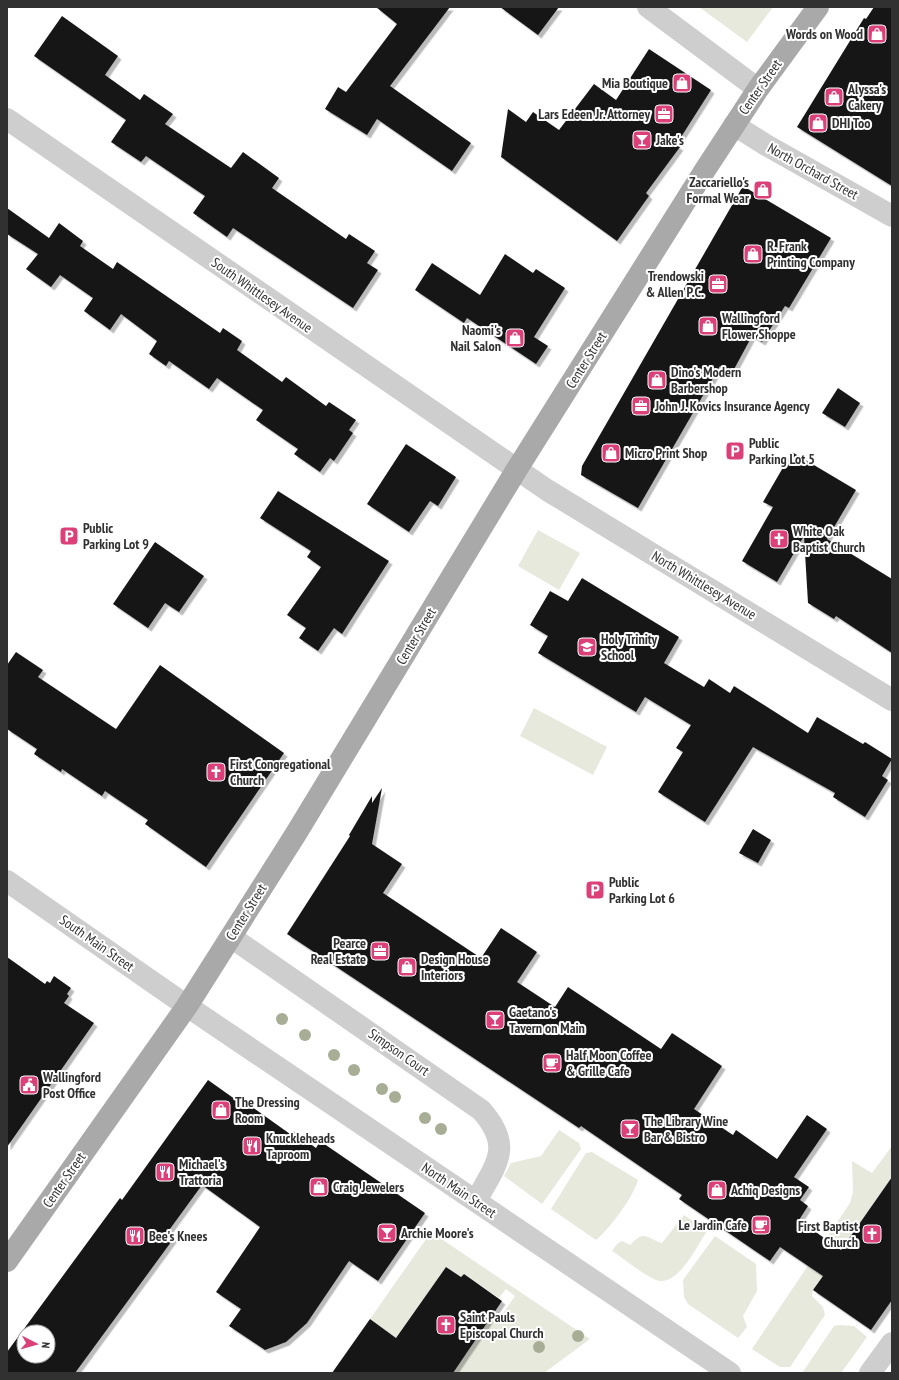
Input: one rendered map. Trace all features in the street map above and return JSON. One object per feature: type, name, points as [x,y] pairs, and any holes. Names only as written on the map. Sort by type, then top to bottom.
[{"type":"main road","name":"Center Street","points":[[7,1261],[187,1006],[231,937],[517,469],[734,124],[818,7]]},
{"type":"street","points":[[648,7],[758,89]]},
{"type":"street","name":"South Whittlesey Avenue","points":[[7,119],[517,469]]},
{"type":"street","name":"North Orchard Street","points":[[734,124],[766,145],[892,216]]},
{"type":"street","name":"North Whittlesey Avenue","points":[[517,469],[560,498],[892,700]]},
{"type":"street","name":"South Main Street","points":[[7,881],[187,1006]]},
{"type":"street","name":"Simpson Court","points":[[231,937],[481,1110],[493,1123],[499,1139],[499,1159],[476,1201]]},
{"type":"street","name":"North Main Street","points":[[187,1006],[730,1373]]},
{"type":"street","points":[[870,1373],[892,1343]]},
{"type":"shaded area","points":[[699,7],[773,7],[747,42]]},
{"type":"shaded area","points":[[538,530],[580,553],[559,590],[518,566]]},
{"type":"shaded area","points":[[534,708],[607,747],[593,775],[520,736]]},
{"type":"shaded area","points":[[559,1130],[579,1143],[581,1149],[542,1204],[504,1176],[511,1163],[541,1156]]},
{"type":"shaded area","points":[[892,1146],[892,1177],[813,1290],[812,1296],[823,1307],[825,1315],[790,1367],[780,1367],[752,1349],[850,1203],[853,1192],[852,1161],[872,1173]]},
{"type":"shaded area","points":[[592,1152],[638,1180],[632,1195],[607,1229],[596,1240],[551,1209],[586,1153]]},
{"type":"shaded area","points":[[684,1215],[707,1231],[692,1256],[678,1273],[670,1279],[662,1281],[654,1279],[612,1251],[617,1244],[622,1241],[630,1245],[642,1236],[649,1237],[662,1243]]},
{"type":"shaded area","points":[[431,1232],[590,1339],[544,1373],[453,1373],[493,1315],[499,1319],[515,1296],[506,1289],[499,1298],[464,1274],[461,1277],[446,1267],[396,1338],[370,1319]]},
{"type":"shaded area","points":[[715,1236],[756,1264],[757,1291],[743,1316],[747,1327],[738,1338],[688,1304],[684,1297],[683,1280]]},
{"type":"shaded area","points":[[834,1326],[854,1326],[867,1337],[841,1373],[802,1373]]},
{"type":"building","points":[[376,7],[450,7],[390,86],[471,143],[452,171],[377,119],[367,135],[325,109],[338,87],[346,92],[397,24]]},
{"type":"building","points":[[500,7],[559,7],[538,35]]},
{"type":"building","points":[[874,7],[892,7],[892,186],[797,127],[864,18],[866,19]]},
{"type":"building","points":[[62,16],[118,56],[105,75],[140,100],[144,94],[173,114],[165,124],[231,168],[243,152],[279,178],[272,188],[346,239],[349,234],[375,251],[367,263],[378,270],[353,308],[233,228],[227,237],[193,213],[205,196],[146,156],[141,162],[111,142],[126,120],[34,56]]},
{"type":"building","points":[[649,49],[711,90],[676,145],[680,147],[646,193],[649,196],[617,241],[501,157],[508,109],[526,122],[533,112],[559,130],[594,84],[616,100]]},
{"type":"building","points":[[743,186],[831,238],[789,308],[785,306],[762,342],[752,336],[732,373],[720,366],[638,508],[581,475],[582,466]]},
{"type":"building","points":[[7,208],[49,238],[59,223],[83,241],[80,246],[113,269],[117,262],[220,333],[223,328],[242,341],[237,350],[282,382],[286,377],[326,406],[329,402],[356,420],[349,430],[353,433],[334,461],[330,458],[320,472],[294,454],[298,449],[256,420],[263,410],[217,378],[209,389],[169,361],[166,366],[149,354],[157,341],[121,314],[110,330],[84,311],[93,298],[60,275],[51,287],[26,269],[38,254],[7,234]]},
{"type":"building","points":[[505,254],[533,273],[536,269],[565,288],[534,337],[548,346],[536,364],[467,318],[464,323],[415,290],[432,263],[480,295]]},
{"type":"building","points":[[838,388],[860,403],[845,427],[822,413]]},
{"type":"building","points":[[406,444],[456,477],[438,506],[430,501],[409,532],[367,504]]},
{"type":"building","points":[[792,452],[856,490],[827,539],[892,579],[892,653],[836,616],[834,619],[808,603],[804,536],[777,582],[742,561],[773,507],[763,502]]},
{"type":"building","points":[[278,491],[389,561],[342,634],[334,628],[318,651],[299,638],[306,628],[287,615],[321,567],[307,557],[311,551],[260,518]]},
{"type":"building","points":[[155,542],[204,576],[179,612],[165,603],[148,628],[113,604]]},
{"type":"building","points":[[582,578],[679,637],[664,663],[704,687],[709,679],[730,693],[734,686],[808,733],[817,717],[863,744],[865,742],[892,759],[882,776],[888,780],[865,817],[833,797],[835,793],[753,747],[705,822],[658,792],[683,752],[676,748],[691,725],[645,697],[636,712],[538,653],[548,636],[530,625],[550,591],[568,601]]},
{"type":"building","name":"First Congregational Church","points":[[16,652],[43,670],[38,677],[116,729],[160,665],[284,753],[206,867],[145,824],[148,820],[105,791],[102,796],[62,769],[61,772],[34,754],[37,749],[7,729],[7,665]]},
{"type":"building","points":[[382,788],[372,844],[402,864],[383,893],[481,958],[501,928],[537,952],[517,982],[555,1007],[568,987],[661,1049],[672,1033],[722,1066],[694,1109],[733,1135],[736,1130],[777,1159],[807,1115],[827,1129],[794,1177],[809,1187],[800,1200],[808,1206],[799,1220],[841,1250],[892,1177],[892,1300],[871,1330],[813,1290],[823,1276],[780,1247],[770,1261],[679,1199],[682,1195],[581,1126],[579,1128],[287,934],[350,836],[349,835],[372,796],[372,803]]},
{"type":"building","points":[[753,829],[771,840],[758,863],[739,853]]},
{"type":"building","name":"Wallingford Post Office","points":[[7,957],[45,984],[47,981],[50,983],[54,976],[71,988],[67,994],[69,996],[64,1003],[94,1023],[7,1147]]},
{"type":"building","points":[[208,1080],[246,1107],[248,1104],[290,1134],[293,1131],[316,1148],[320,1141],[425,1213],[378,1281],[349,1261],[307,1323],[286,1342],[265,1350],[229,1326],[241,1309],[216,1292],[260,1227],[202,1185],[167,1233],[174,1238],[75,1373],[7,1373],[7,1352],[16,1340],[16,1364],[56,1364],[56,1324],[28,1324],[120,1198],[122,1200]]},
{"type":"building","name":"Saint Pauls Episcopal Church","points":[[446,1267],[461,1277],[464,1274],[502,1301],[453,1373],[332,1373],[370,1319],[396,1338]]},
{"type":"place","name":"Words on Wood","points":[[877,34]]},
{"type":"place","name":"Mia Boutique","points":[[682,83]]},
{"type":"place","name":"Alyssa's Cakery","points":[[834,97]]},
{"type":"place","name":"Lars Edeen Jr. Attorney","points":[[664,114]]},
{"type":"place","name":"DHI Too","points":[[818,123]]},
{"type":"place","name":"Jake's","points":[[642,140]]},
{"type":"place","name":"Zaccariello's Formal Wear","points":[[763,190]]},
{"type":"place","name":"R. Frank Printing Company","points":[[753,254]]},
{"type":"place","name":"Trendowski & Allen P.C.","points":[[718,284]]},
{"type":"place","name":"Wallingford Flower Shoppe","points":[[708,326]]},
{"type":"place","name":"Naomi's Nail Salon","points":[[515,338]]},
{"type":"place","name":"Dino's Modern Barbershop","points":[[657,380]]},
{"type":"place","name":"John J. Kovics Insurance Agency","points":[[641,406]]},
{"type":"place","name":"Public Parking Lot 5","points":[[735,451]]},
{"type":"place","name":"Micro Print Shop","points":[[611,453]]},
{"type":"place","name":"Public Parking Lot 9","points":[[69,536]]},
{"type":"place","name":"White Oak Baptist Church","points":[[779,539]]},
{"type":"place","name":"Holy Trinity School","points":[[587,647]]},
{"type":"place","name":"First Congregational Church","points":[[216,772]]},
{"type":"place","name":"Public Parking Lot 6","points":[[595,890]]},
{"type":"place","name":"Pearce Real Estate","points":[[380,951]]},
{"type":"place","name":"Design House Interiors","points":[[407,967]]},
{"type":"place","name":"Gaetano's Tavern on Main","points":[[495,1020]]},
{"type":"place","name":"Half Moon Coffee & Grille Cafe","points":[[552,1063]]},
{"type":"place","name":"Wallingford Post Office","points":[[29,1085]]},
{"type":"place","name":"The Dressing Room","points":[[221,1110]]},
{"type":"place","name":"The Library Wine Bar & Bistro","points":[[630,1129]]},
{"type":"place","name":"Knuckleheads Taproom","points":[[252,1146]]},
{"type":"place","name":"Michael's Trattoria","points":[[165,1172]]},
{"type":"place","name":"Craig Jewelers","points":[[319,1187]]},
{"type":"place","name":"Achiq Designs","points":[[717,1190]]},
{"type":"place","name":"Le Jardin Cafe","points":[[761,1225]]},
{"type":"place","name":"Archie Moore's","points":[[387,1233]]},
{"type":"place","name":"First Baptist Church","points":[[872,1234]]},
{"type":"place","name":"Bee's Knees","points":[[135,1236]]},
{"type":"place","name":"Saint Pauls Episcopal Church","points":[[446,1325]]}]
